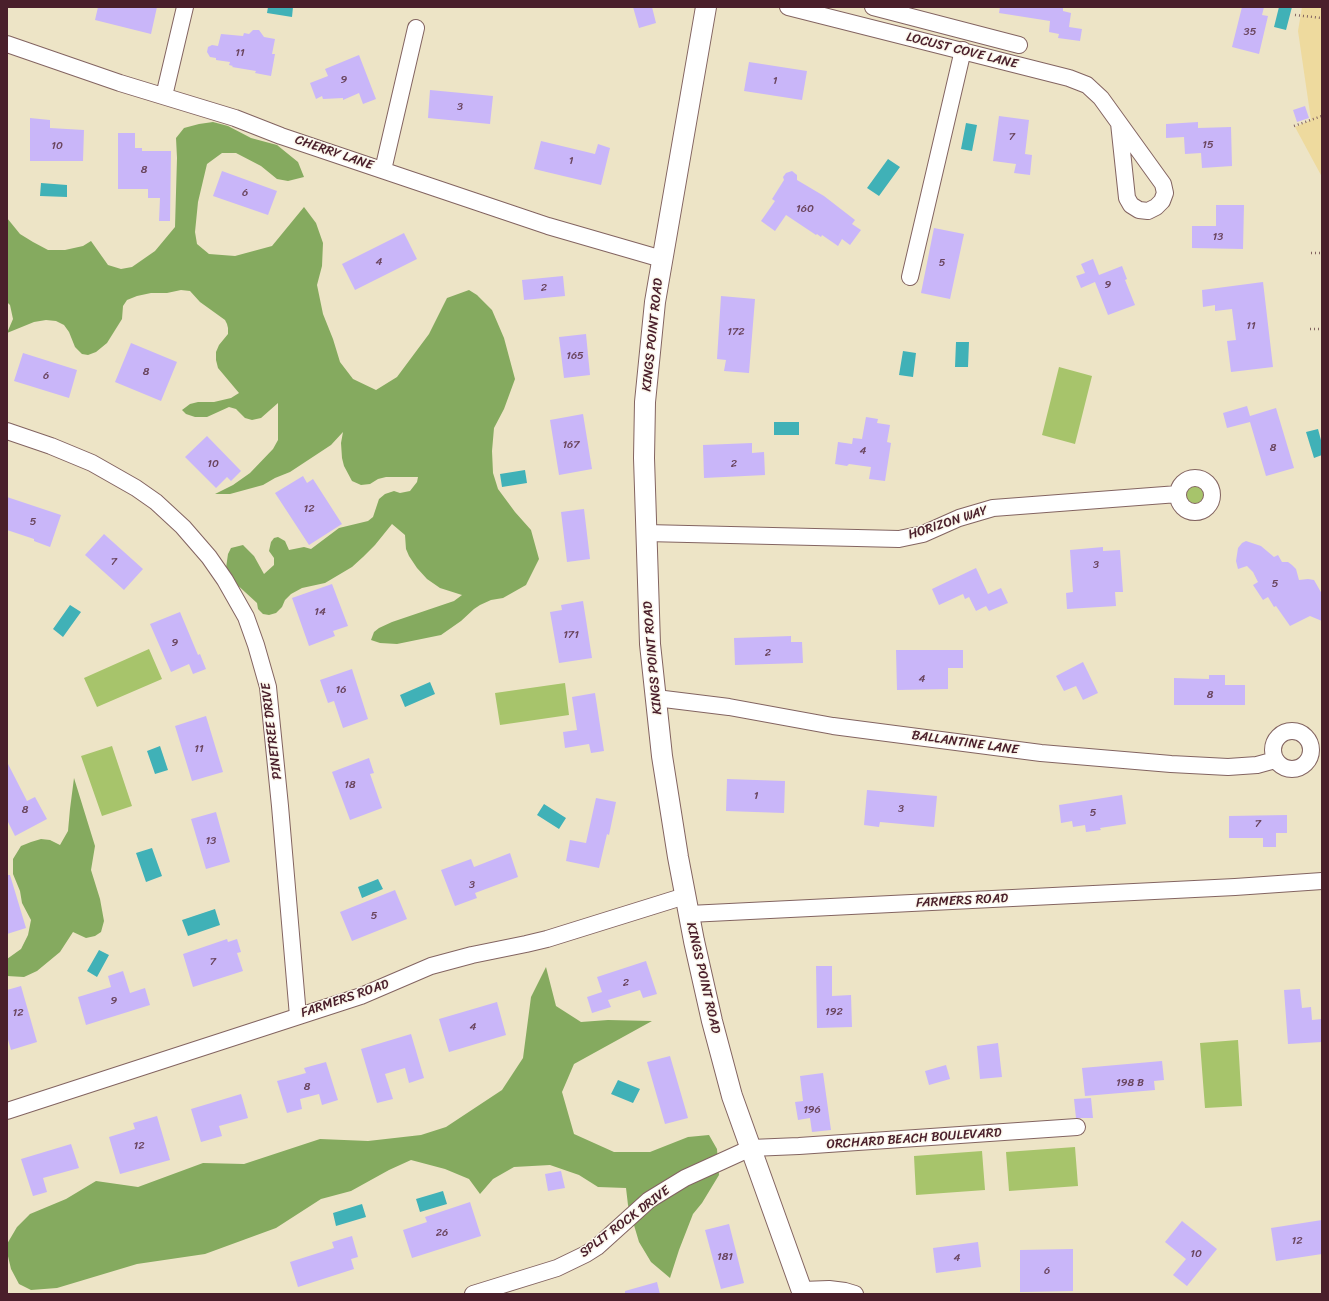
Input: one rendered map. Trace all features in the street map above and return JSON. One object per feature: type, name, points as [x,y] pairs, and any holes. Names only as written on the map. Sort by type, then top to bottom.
[{"type":"main road","name":"KINGS POINT ROAD","points":[[706,7],[655,302],[645,402],[644,458],[650,644],[662,756],[687,905],[712,1021],[732,1096],[802,1292]]},
{"type":"street","points":[[164,96],[185,7]]},
{"type":"street","name":"LOCUST COVE LANE","points":[[788,7],[879,31],[963,50],[1069,78],[1087,85],[1101,98],[1163,184],[1165,192],[1162,201],[1156,207],[1148,211],[1135,208],[1127,198],[1119,123]]},
{"type":"street","points":[[873,7],[1020,46]]},
{"type":"street","points":[[383,170],[416,28]]},
{"type":"street","name":"CHERRY LANE","points":[[7,44],[120,83],[235,118],[281,136],[548,226],[662,260]]},
{"type":"street","points":[[910,277],[963,50]]},
{"type":"street","name":"PINETREE DRIVE","points":[[7,431],[51,446],[92,463],[136,488],[156,502],[183,527],[209,557],[225,580],[246,617],[268,687],[298,1016]]},
{"type":"street","name":"HORIZON WAY","points":[[646,533],[899,539],[923,534],[959,518],[994,508],[1178,494]]},
{"type":"street","name":"BALLANTINE LANE","points":[[656,698],[729,707],[833,726],[1041,753],[1171,764],[1228,767],[1257,765],[1275,760]]},
{"type":"street","name":"FARMERS ROAD","points":[[7,1111],[361,996],[431,966],[687,905],[1235,887],[1322,881]]},
{"type":"street","name":"ORCHARD BEACH BOULEVARD","points":[[751,1148],[1077,1128]]},
{"type":"street","name":"SPLIT ROCK DRIVE","points":[[473,1294],[557,1268],[586,1254],[597,1247],[649,1200],[685,1178],[751,1148]]},
{"type":"street","points":[[802,1292],[829,1289],[855,1294]]},
{"type":"path","points":[[1295,15],[1322,18]]},
{"type":"path","points":[[1294,126],[1322,116]]},
{"type":"path","points":[[1311,253],[1322,253]]},
{"type":"path","points":[[1310,329],[1322,329]]},
{"type":"green space","points":[[213,122],[228,126],[251,138],[277,145],[298,162],[304,177],[288,181],[277,179],[261,166],[236,153],[222,153],[207,164],[198,202],[195,232],[197,244],[209,254],[235,256],[272,246],[304,207],[316,223],[323,243],[322,266],[317,285],[323,314],[340,362],[353,379],[376,390],[397,377],[429,334],[447,298],[469,290],[477,295],[492,310],[504,338],[515,379],[504,409],[494,428],[492,451],[493,473],[498,489],[531,530],[539,559],[526,585],[503,598],[491,600],[480,605],[441,635],[397,644],[380,643],[371,640],[374,632],[379,628],[392,622],[454,601],[462,595],[440,588],[427,579],[409,556],[406,549],[405,535],[392,524],[375,545],[352,567],[325,583],[302,588],[291,594],[276,613],[269,615],[263,614],[258,609],[257,603],[233,581],[226,568],[228,554],[231,548],[243,545],[254,556],[264,574],[274,565],[274,558],[269,551],[271,542],[274,538],[278,537],[285,541],[289,550],[304,547],[311,549],[339,528],[368,521],[373,517],[379,499],[385,494],[394,491],[400,493],[410,491],[417,482],[418,477],[386,477],[378,479],[370,484],[361,485],[352,481],[344,466],[342,458],[341,443],[343,432],[331,445],[290,472],[263,485],[230,494],[215,494],[233,485],[250,473],[273,449],[278,440],[278,403],[261,418],[252,420],[245,418],[236,409],[229,407],[207,417],[195,417],[186,414],[182,410],[190,404],[198,402],[214,402],[231,398],[239,393],[218,368],[216,360],[216,352],[219,345],[228,334],[227,324],[225,320],[200,302],[190,291],[181,290],[167,293],[151,293],[127,300],[123,306],[122,319],[107,343],[96,352],[88,355],[82,354],[75,347],[69,332],[64,325],[56,321],[46,320],[34,322],[7,333],[13,319],[10,305],[7,302],[7,218],[20,234],[48,250],[65,250],[83,246],[91,241],[108,265],[121,269],[132,267],[155,251],[175,227],[177,158],[176,138],[184,128]]},
{"type":"green space","points":[[1059,367],[1092,376],[1075,444],[1042,435]]},
{"type":"green space","points":[[1195,483],[1204,486],[1207,495],[1204,504],[1195,507],[1186,504],[1183,495],[1186,486]]},
{"type":"green space","points":[[149,649],[162,679],[97,707],[84,678]]},
{"type":"green space","points":[[565,683],[569,715],[500,725],[495,693]]},
{"type":"green space","points":[[112,746],[132,806],[102,816],[81,756]]},
{"type":"green space","points":[[74,778],[95,846],[91,870],[100,899],[104,921],[101,932],[95,936],[86,938],[73,932],[60,952],[37,971],[24,977],[7,976],[7,959],[21,949],[28,935],[31,920],[22,903],[20,891],[13,874],[13,859],[21,846],[41,839],[50,840],[60,845],[68,831]]},
{"type":"green space","points":[[546,967],[556,1006],[581,1022],[608,1020],[652,1021],[574,1064],[562,1092],[574,1134],[614,1152],[650,1152],[688,1137],[709,1135],[717,1149],[719,1175],[702,1203],[693,1214],[670,1278],[651,1262],[639,1242],[628,1205],[626,1188],[598,1187],[579,1175],[550,1165],[514,1167],[493,1179],[480,1194],[469,1179],[445,1169],[411,1160],[389,1170],[351,1191],[321,1199],[276,1228],[205,1254],[137,1264],[57,1288],[31,1290],[19,1284],[11,1269],[7,1252],[7,1244],[17,1227],[30,1214],[66,1199],[96,1181],[138,1187],[203,1163],[244,1164],[320,1139],[368,1141],[421,1135],[446,1127],[502,1090],[523,1058],[531,997]]},
{"type":"green space","points":[[1238,1040],[1242,1106],[1205,1108],[1200,1043]]},
{"type":"green space","points":[[1075,1147],[1078,1186],[1009,1191],[1006,1152]]},
{"type":"green space","points":[[982,1151],[985,1190],[916,1195],[914,1156]]},
{"type":"sand","points":[[1302,7],[1322,7],[1322,177],[1295,127],[1311,120],[1298,31]]},
{"type":"water","points":[[268,7],[293,7],[292,17],[267,13]]},
{"type":"water","points":[[1279,7],[1292,7],[1286,30],[1274,27]]},
{"type":"water","points":[[966,123],[977,125],[972,151],[961,149]]},
{"type":"water","points":[[888,159],[900,167],[879,196],[867,188]]},
{"type":"water","points":[[41,183],[67,185],[67,197],[40,196]]},
{"type":"water","points":[[956,342],[969,342],[968,367],[955,367]]},
{"type":"water","points":[[903,351],[916,353],[913,377],[899,375]]},
{"type":"water","points":[[774,422],[799,422],[799,435],[774,435]]},
{"type":"water","points":[[1318,429],[1322,444],[1322,455],[1314,458],[1306,432]]},
{"type":"water","points":[[525,470],[527,483],[502,487],[500,474]]},
{"type":"water","points":[[70,605],[81,612],[63,637],[53,629]]},
{"type":"water","points":[[430,682],[435,694],[405,707],[400,695]]},
{"type":"water","points":[[160,746],[168,770],[155,774],[147,751]]},
{"type":"water","points":[[544,804],[566,818],[559,829],[537,815]]},
{"type":"water","points":[[152,848],[162,876],[146,882],[136,853]]},
{"type":"water","points":[[378,879],[383,889],[362,898],[358,887]]},
{"type":"water","points":[[215,909],[220,925],[188,936],[182,920]]},
{"type":"water","points":[[99,950],[109,955],[97,977],[87,971]]},
{"type":"water","points":[[618,1080],[640,1089],[633,1103],[611,1094]]},
{"type":"water","points":[[443,1191],[447,1204],[420,1212],[416,1199]]},
{"type":"water","points":[[362,1204],[366,1217],[336,1226],[333,1213]]},
{"type":"building","points":[[98,7],[157,7],[151,34],[95,20]]},
{"type":"building","points":[[633,7],[652,7],[656,23],[639,28]]},
{"type":"building","points":[[1000,7],[1063,7],[1063,11],[1071,13],[1069,27],[1082,29],[1080,41],[1058,38],[1059,34],[1049,32],[1050,21],[999,13]]},
{"type":"building","points":[[1242,7],[1264,7],[1262,15],[1268,16],[1259,54],[1232,47]]},
{"type":"building","points":[[253,30],[259,30],[264,37],[275,39],[272,54],[275,54],[271,76],[255,73],[256,71],[232,67],[233,66],[229,65],[230,62],[216,60],[216,58],[210,57],[207,52],[208,47],[212,45],[218,46],[221,34],[243,36],[244,33],[249,34]]},
{"type":"building","points":[[359,55],[376,99],[363,104],[359,93],[343,100],[343,98],[323,99],[322,96],[316,99],[310,83],[328,76],[325,69]]},
{"type":"building","points":[[749,62],[807,71],[802,100],[744,91]]},
{"type":"building","points":[[430,90],[493,96],[490,124],[428,118]]},
{"type":"building","points":[[1305,106],[1309,118],[1297,122],[1293,110]]},
{"type":"building","points":[[999,116],[1029,120],[1025,154],[1032,155],[1030,175],[1014,173],[1016,164],[993,161]]},
{"type":"building","points":[[30,118],[50,120],[50,128],[84,130],[83,161],[30,161]]},
{"type":"building","points":[[1198,122],[1198,128],[1231,127],[1232,166],[1202,168],[1201,153],[1185,154],[1184,137],[1166,138],[1166,124]]},
{"type":"building","points":[[118,133],[135,133],[135,148],[142,148],[142,151],[171,151],[170,221],[159,221],[160,198],[148,198],[148,189],[118,189]]},
{"type":"building","points":[[541,141],[595,154],[598,144],[610,148],[601,185],[534,169]]},
{"type":"building","points":[[222,171],[277,191],[268,215],[213,196]]},
{"type":"building","points":[[792,171],[797,175],[797,180],[824,196],[855,220],[852,224],[861,230],[850,245],[842,239],[838,246],[822,235],[821,237],[817,234],[816,235],[786,215],[775,231],[761,221],[775,201],[772,199],[784,180],[783,177],[786,173]]},
{"type":"building","points":[[1216,205],[1244,205],[1243,249],[1192,248],[1192,226],[1216,226]]},
{"type":"building","points":[[934,228],[964,234],[950,299],[921,293]]},
{"type":"building","points":[[404,233],[417,259],[355,290],[342,264]]},
{"type":"building","points":[[1093,259],[1099,275],[1122,266],[1127,279],[1125,280],[1135,305],[1108,315],[1095,282],[1081,288],[1076,276],[1085,273],[1081,264]]},
{"type":"building","points":[[563,276],[565,296],[524,300],[522,280]]},
{"type":"building","points":[[1263,282],[1273,367],[1231,372],[1227,341],[1236,340],[1232,309],[1215,311],[1215,305],[1203,307],[1202,290]]},
{"type":"building","points":[[721,296],[755,299],[749,373],[724,371],[726,360],[717,359]]},
{"type":"building","points":[[586,334],[590,375],[564,378],[559,337]]},
{"type":"building","points":[[131,343],[177,362],[161,401],[115,382]]},
{"type":"building","points":[[23,353],[77,370],[69,398],[14,381]]},
{"type":"building","points":[[1247,406],[1250,416],[1276,408],[1294,468],[1266,476],[1250,422],[1227,428],[1223,413]]},
{"type":"building","points":[[583,414],[592,469],[559,475],[550,420]]},
{"type":"building","points":[[866,417],[878,419],[877,423],[890,425],[887,442],[891,443],[885,481],[869,479],[871,467],[835,464],[838,442],[852,444],[853,438],[862,439]]},
{"type":"building","points":[[207,436],[241,471],[231,481],[227,477],[216,488],[185,457]]},
{"type":"building","points":[[752,443],[752,453],[764,452],[765,475],[704,478],[703,445]]},
{"type":"building","points":[[303,476],[307,483],[313,479],[342,524],[309,545],[275,493]]},
{"type":"building","points":[[7,497],[61,515],[50,547],[34,541],[34,539],[7,530]]},
{"type":"building","points":[[584,509],[590,559],[567,562],[561,512]]},
{"type":"building","points":[[104,534],[143,569],[124,590],[85,555]]},
{"type":"building","points":[[1246,541],[1261,546],[1274,557],[1278,555],[1282,562],[1288,562],[1296,569],[1299,580],[1314,580],[1322,594],[1322,621],[1310,616],[1290,626],[1276,606],[1274,607],[1268,597],[1263,600],[1253,585],[1258,582],[1253,572],[1247,566],[1238,569],[1236,561],[1238,548]]},
{"type":"building","points":[[1103,547],[1103,551],[1120,550],[1123,592],[1115,592],[1116,606],[1067,609],[1066,593],[1073,592],[1070,550]]},
{"type":"building","points":[[976,568],[988,594],[1001,588],[1008,603],[989,611],[986,606],[976,611],[969,597],[965,599],[963,594],[939,605],[932,589]]},
{"type":"building","points":[[332,584],[348,626],[333,631],[335,636],[309,646],[292,598]]},
{"type":"building","points":[[583,601],[592,658],[559,663],[550,612],[562,610],[561,605]]},
{"type":"building","points":[[180,612],[198,655],[200,654],[206,669],[193,674],[189,664],[171,672],[150,624]]},
{"type":"building","points":[[791,636],[791,642],[802,642],[803,663],[735,665],[734,638]]},
{"type":"building","points":[[896,650],[963,650],[963,668],[948,668],[948,689],[897,690]]},
{"type":"building","points":[[1083,662],[1098,693],[1083,700],[1076,686],[1064,691],[1056,676]]},
{"type":"building","points":[[352,669],[368,719],[343,728],[334,701],[328,703],[320,680]]},
{"type":"building","points":[[1209,675],[1225,675],[1225,685],[1245,685],[1245,705],[1174,705],[1174,678],[1209,679]]},
{"type":"building","points":[[595,693],[604,751],[591,753],[589,744],[565,748],[563,732],[577,730],[572,697]]},
{"type":"building","points":[[206,716],[223,772],[192,781],[175,726]]},
{"type":"building","points":[[369,758],[374,773],[370,774],[382,808],[350,820],[332,772]]},
{"type":"building","points":[[7,762],[27,801],[35,797],[47,819],[15,836],[7,820]]},
{"type":"building","points":[[727,779],[785,781],[784,813],[726,811]]},
{"type":"building","points":[[867,790],[937,796],[934,827],[880,822],[879,827],[864,825]]},
{"type":"building","points":[[1122,795],[1126,824],[1086,832],[1085,825],[1073,827],[1072,821],[1061,823],[1059,805]]},
{"type":"building","points":[[596,798],[616,802],[609,835],[607,834],[599,868],[566,861],[570,840],[586,843]]},
{"type":"building","points":[[216,812],[230,862],[206,869],[191,819]]},
{"type":"building","points":[[1287,815],[1287,833],[1276,833],[1276,847],[1263,847],[1263,838],[1229,838],[1229,816]]},
{"type":"building","points":[[510,853],[518,877],[475,893],[477,898],[455,906],[441,870],[471,859],[474,867]]},
{"type":"building","points":[[7,875],[10,875],[26,928],[7,934]]},
{"type":"building","points":[[395,890],[407,919],[352,941],[340,912]]},
{"type":"building","points":[[227,939],[228,942],[237,939],[241,952],[237,953],[243,971],[193,987],[183,954]]},
{"type":"building","points":[[646,961],[657,994],[643,998],[640,990],[608,1000],[611,1007],[592,1013],[587,997],[602,992],[597,977]]},
{"type":"building","points":[[816,966],[832,966],[832,996],[851,995],[852,1027],[817,1028]]},
{"type":"building","points":[[123,971],[130,993],[145,988],[150,1005],[86,1025],[78,997],[111,987],[108,976]]},
{"type":"building","points":[[21,986],[37,1042],[11,1050],[7,1036],[7,990]]},
{"type":"building","points":[[1300,989],[1302,1008],[1311,1007],[1312,1020],[1322,1019],[1322,1042],[1288,1044],[1284,990]]},
{"type":"building","points":[[497,1002],[506,1035],[449,1052],[439,1019]]},
{"type":"building","points":[[411,1034],[424,1078],[409,1083],[405,1068],[385,1074],[393,1099],[377,1103],[361,1049]]},
{"type":"building","points":[[998,1043],[1002,1077],[980,1079],[977,1046]]},
{"type":"building","points":[[670,1056],[688,1118],[665,1124],[647,1062]]},
{"type":"building","points":[[1162,1061],[1164,1080],[1154,1081],[1155,1090],[1085,1096],[1082,1068]]},
{"type":"building","points":[[326,1062],[338,1100],[322,1105],[319,1094],[300,1099],[302,1109],[287,1113],[277,1081],[306,1073],[304,1068]]},
{"type":"building","points":[[946,1065],[950,1079],[929,1085],[925,1071]]},
{"type":"building","points":[[823,1073],[831,1130],[812,1132],[810,1118],[798,1120],[795,1102],[803,1101],[800,1076]]},
{"type":"building","points":[[241,1094],[248,1118],[219,1126],[222,1136],[201,1142],[191,1109]]},
{"type":"building","points":[[1091,1098],[1093,1118],[1076,1118],[1074,1099]]},
{"type":"building","points":[[157,1116],[170,1160],[120,1174],[109,1137],[135,1129],[133,1123]]},
{"type":"building","points":[[71,1144],[79,1168],[43,1178],[47,1192],[33,1196],[21,1159]]},
{"type":"building","points":[[561,1171],[565,1188],[548,1191],[545,1174]]},
{"type":"building","points":[[470,1202],[481,1236],[412,1258],[403,1230],[427,1222],[425,1217]]},
{"type":"building","points":[[1322,1220],[1322,1254],[1276,1261],[1271,1228]]},
{"type":"building","points":[[1182,1221],[1217,1249],[1187,1286],[1173,1275],[1186,1259],[1165,1242]]},
{"type":"building","points":[[729,1224],[744,1283],[721,1289],[705,1230]]},
{"type":"building","points":[[352,1236],[358,1257],[351,1259],[354,1269],[298,1287],[290,1262],[334,1248],[332,1242]]},
{"type":"building","points":[[978,1242],[981,1267],[936,1273],[933,1248]]},
{"type":"building","points":[[1073,1249],[1073,1291],[1020,1292],[1020,1250]]},
{"type":"building","points":[[657,1282],[660,1294],[625,1294],[625,1291]]}]
